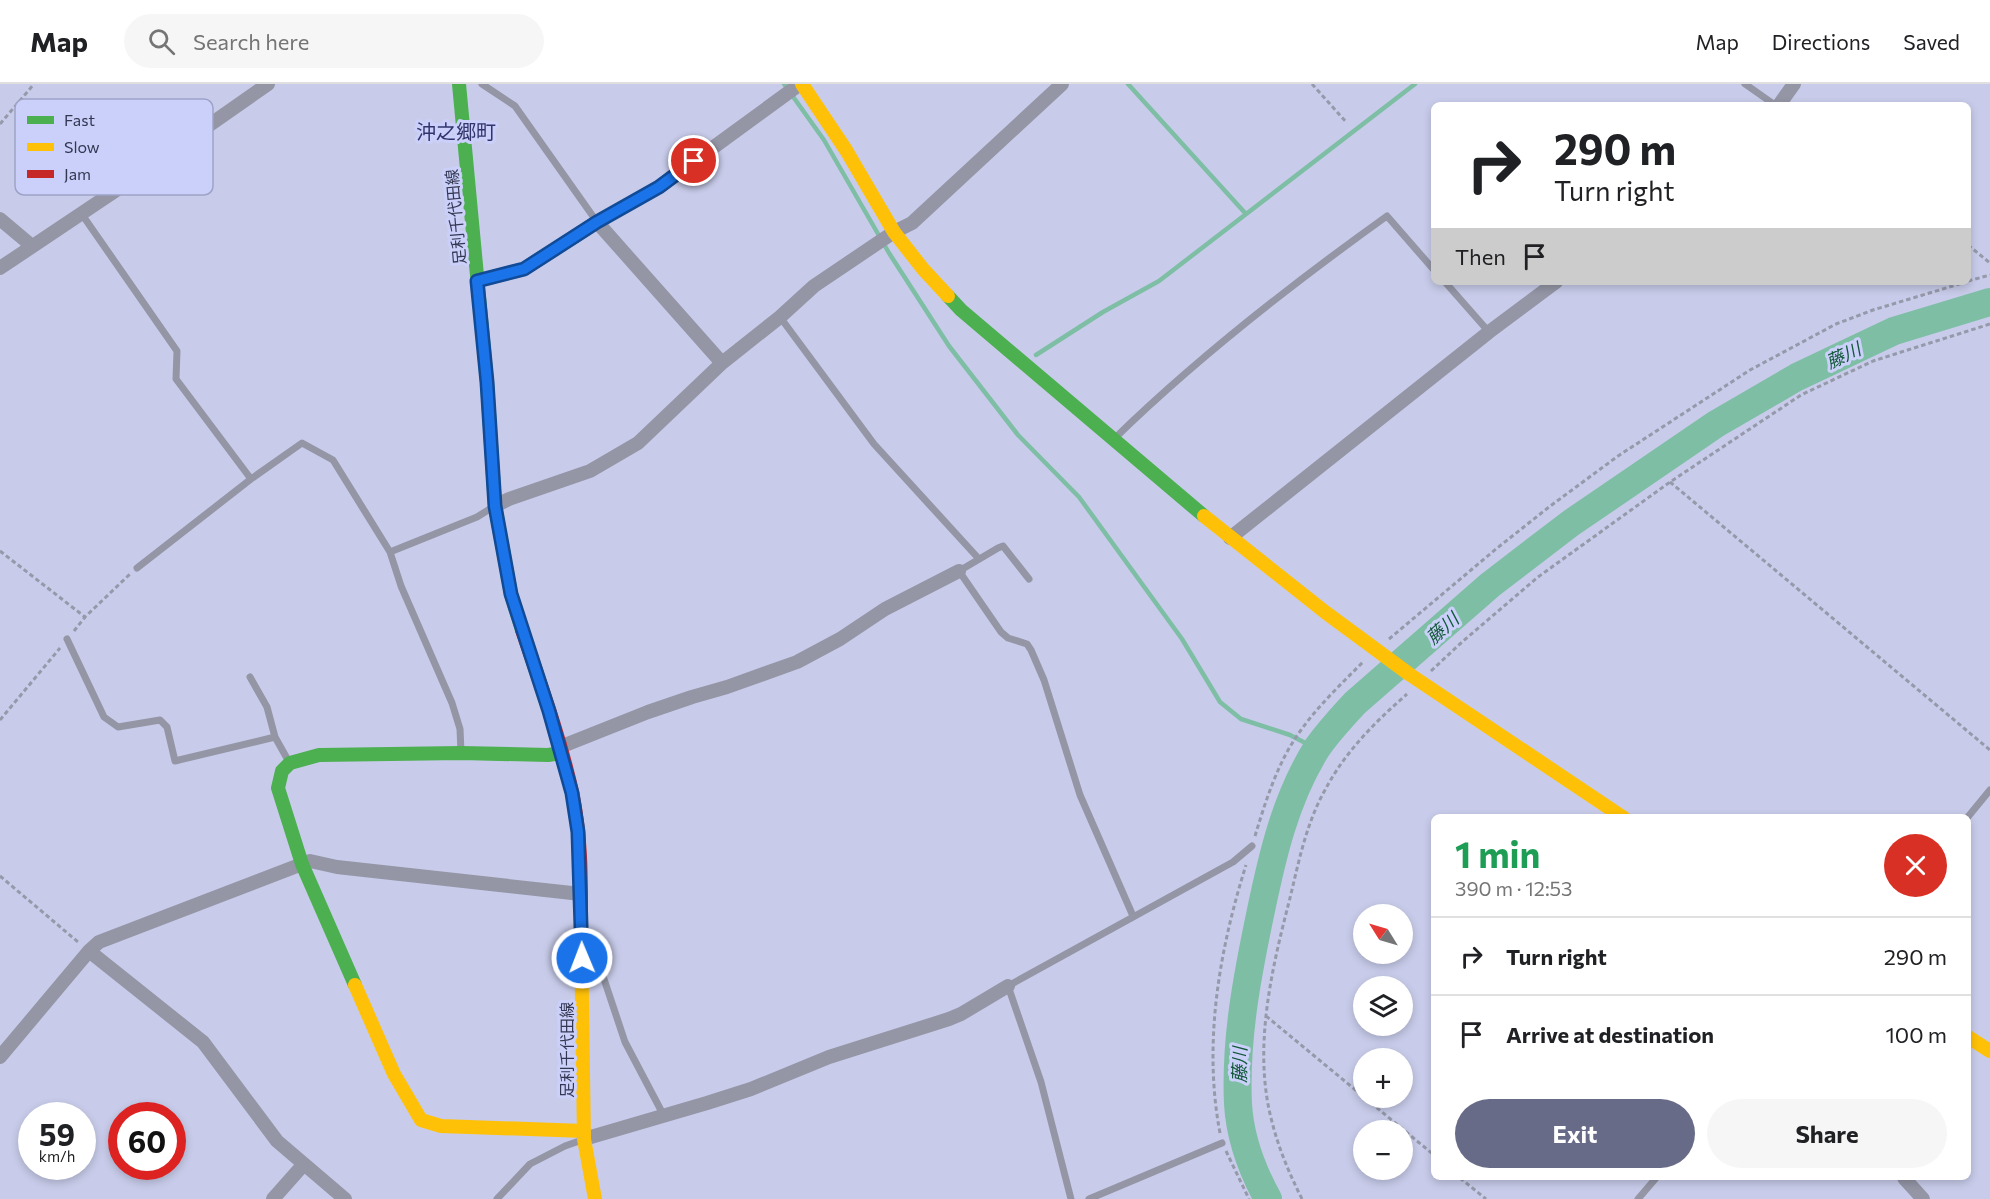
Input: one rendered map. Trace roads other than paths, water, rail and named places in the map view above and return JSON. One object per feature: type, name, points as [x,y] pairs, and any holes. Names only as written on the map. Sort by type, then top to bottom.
[{"type":"street","points":[[213,122],[268,84]]},
{"type":"street","name":"足利千代田線","points":[[459,84],[487,382],[495,506],[511,594],[561,750],[572,793],[578,832],[584,1135],[595,1199]]},
{"type":"street","points":[[477,281],[524,269],[597,222],[659,187],[801,84],[846,150],[894,232],[923,269],[961,310],[1230,538],[1377,651],[1618,814]]},
{"type":"street","points":[[495,506],[590,471],[638,443],[723,363],[814,286],[894,232],[912,223],[1062,84]]},
{"type":"street","points":[[1779,102],[1794,84]]},
{"type":"street","points":[[0,268],[107,195]]},
{"type":"street","points":[[0,219],[32,246]]},
{"type":"street","points":[[597,222],[723,363]]},
{"type":"street","points":[[1230,538],[1489,332],[1552,285]]},
{"type":"street","points":[[959,571],[885,609],[840,639],[797,662],[648,712],[548,755],[461,753],[319,755],[290,763],[282,771],[278,788],[302,864],[394,1074],[421,1120],[441,1126],[584,1135],[663,1116],[751,1089],[829,1058],[949,1019],[1008,986]]},
{"type":"street","points":[[0,1057],[99,942],[310,861],[338,867],[581,894]]},
{"type":"street","points":[[89,951],[203,1041],[277,1141],[345,1199]]},
{"type":"street","points":[[1971,1039],[1990,1051]]},
{"type":"street","points":[[273,1199],[304,1164]]},
{"type":"street","points":[[1906,1180],[1923,1199]]},
{"type":"lane","points":[[482,84],[515,106],[597,222]]},
{"type":"lane","points":[[1744,84],[1772,102]]},
{"type":"lane","points":[[81,213],[177,351],[176,379],[251,479]]},
{"type":"lane","points":[[1113,440],[1147,407],[1248,322],[1317,267],[1387,216],[1431,267]]},
{"type":"lane","points":[[1448,285],[1489,332]]},
{"type":"lane","points":[[780,317],[874,444],[979,559]]},
{"type":"lane","points":[[137,568],[251,479],[302,443],[333,460],[390,552],[401,586],[452,703],[460,729],[461,753]]},
{"type":"lane","points":[[390,552],[477,517],[495,506]]},
{"type":"lane","points":[[1029,579],[1003,546],[959,571],[1001,632],[1008,638],[1027,644],[1031,650],[1044,680],[1080,795],[1133,916]]},
{"type":"lane","points":[[67,639],[104,717],[118,726],[160,720],[167,727],[175,761],[275,737]]},
{"type":"lane","points":[[250,677],[267,707],[275,737],[290,763]]},
{"type":"lane","points":[[1970,814],[1990,790]]},
{"type":"lane","points":[[1071,1199],[1041,1082],[1008,986],[1233,862],[1252,846]]},
{"type":"lane","points":[[581,935],[594,949],[625,1042],[663,1116]]},
{"type":"lane","points":[[497,1199],[530,1164],[584,1135]]},
{"type":"lane","points":[[1089,1199],[1222,1143]]},
{"type":"lane","points":[[1638,1199],[1654,1180]]},
{"type":"waterway","points":[[784,84],[824,140],[889,253],[949,346],[1018,435],[1079,497],[1182,639],[1220,702],[1241,719],[1290,735],[1317,749]]},
{"type":"waterway","points":[[1128,84],[1246,214]]},
{"type":"waterway","points":[[1036,355],[1103,312],[1159,281],[1415,84]]},
{"type":"waterway","name":"藤川","points":[[1268,1199],[1257,1177],[1241,1129],[1238,1104],[1240,1032],[1251,962],[1281,829],[1296,787],[1326,736],[1355,703],[1490,585],[1571,523],[1716,424],[1797,377],[1894,331],[1990,302]]},
{"type":"district","name":"沖之郷町","points":[[456,131]]}]
